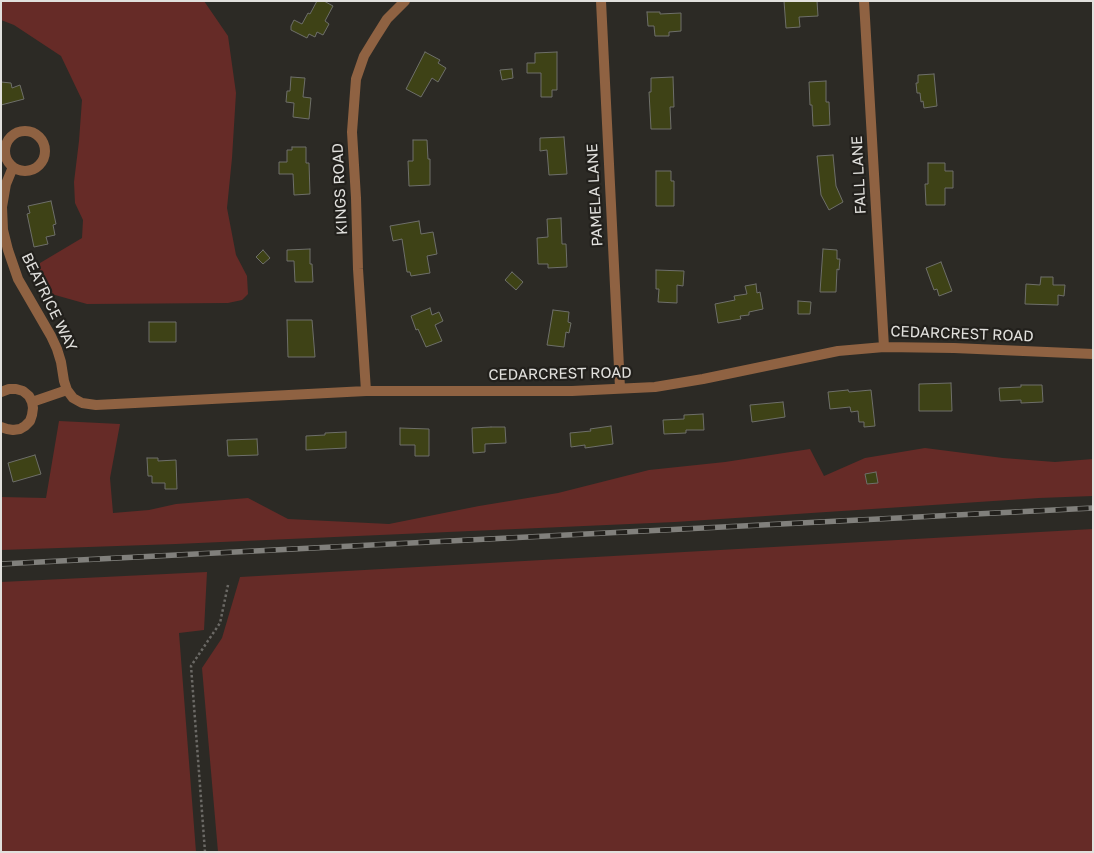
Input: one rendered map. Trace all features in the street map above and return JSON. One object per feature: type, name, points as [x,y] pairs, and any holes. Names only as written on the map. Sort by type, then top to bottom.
[{"type":"street","name":"KINGS ROAD","points":[[366,391],[352,132],[356,79],[364,56],[375,38],[387,19],[405,1]]},
{"type":"street","name":"PAMELA LANE","points":[[601,1],[620,388]]},
{"type":"street","name":"FALL LANE","points":[[864,1],[884,346]]},
{"type":"street","name":"BEATRICE WAY","points":[[13,168],[6,184],[2,207],[3,230],[18,278],[57,350],[67,390]]},
{"type":"street","name":"CEDARCREST ROAD","points":[[67,390],[73,398],[82,403],[96,405],[366,391],[572,391],[655,387],[838,351],[884,346],[1093,354]]},
{"type":"street","points":[[1,392],[9,388],[23,391],[32,402],[33,408],[30,421],[20,429],[13,430],[1,427]]},
{"type":"street","points":[[32,402],[67,390]]},
{"type":"path","points":[[205,852],[191,666],[220,623],[228,585]]},
{"type":"shaded area","points":[[1,1],[204,1],[228,36],[236,93],[227,208],[236,255],[247,276],[248,294],[242,300],[228,303],[87,304],[48,293],[39,278],[40,263],[82,238],[83,220],[75,203],[74,182],[82,100],[61,56],[14,25],[1,20]]},
{"type":"shaded area","points":[[59,421],[120,424],[110,478],[113,513],[149,510],[176,504],[248,498],[288,519],[389,524],[558,493],[649,470],[725,462],[810,449],[824,476],[865,458],[925,448],[1003,458],[1055,462],[1093,459],[1093,496],[675,522],[1,550],[1,497],[46,498]]},
{"type":"shaded area","points":[[1093,529],[1093,852],[218,852],[202,668],[222,638],[240,577]]},
{"type":"shaded area","points":[[207,572],[204,630],[179,633],[196,852],[1,852],[1,582]]},
{"type":"building","points":[[317,1],[324,1],[333,6],[325,21],[329,24],[323,35],[317,32],[315,37],[309,34],[307,38],[291,30],[294,20],[302,24]]},
{"type":"building","points":[[784,1],[817,1],[818,16],[799,17],[800,27],[786,28]]},
{"type":"building","points":[[647,12],[660,12],[660,14],[681,13],[681,31],[669,32],[669,36],[655,36],[654,26],[648,26]]},
{"type":"building","points":[[425,52],[440,60],[438,63],[446,68],[438,82],[432,78],[421,97],[406,89]]},
{"type":"building","points":[[557,52],[557,90],[552,90],[552,97],[541,97],[541,73],[527,73],[527,63],[535,63],[535,53]]},
{"type":"building","points":[[512,69],[513,78],[502,80],[500,70]]},
{"type":"building","points":[[934,74],[937,106],[924,108],[920,93],[917,93],[916,83],[918,83],[918,75]]},
{"type":"building","points":[[291,77],[305,78],[303,97],[311,98],[309,119],[293,117],[294,103],[286,102],[287,91],[290,91]]},
{"type":"building","points":[[673,77],[674,107],[670,107],[671,129],[651,129],[649,92],[651,92],[651,78]]},
{"type":"building","points":[[826,81],[826,102],[829,102],[830,125],[813,126],[809,82]]},
{"type":"building","points":[[1,82],[11,83],[12,88],[20,85],[24,99],[1,105]]},
{"type":"building","points":[[564,137],[567,174],[549,175],[547,150],[540,151],[540,138]]},
{"type":"building","points":[[413,140],[427,140],[428,159],[430,159],[430,185],[409,186],[408,161],[413,161]]},
{"type":"building","points":[[292,147],[306,147],[306,163],[309,163],[310,194],[294,195],[293,174],[279,174],[279,162],[287,162],[287,150],[292,150]]},
{"type":"building","points":[[833,155],[836,186],[843,202],[829,210],[821,195],[817,156]]},
{"type":"building","points":[[928,163],[945,163],[945,171],[953,171],[953,188],[945,188],[945,205],[926,205],[925,184],[928,184]]},
{"type":"building","points":[[656,171],[671,171],[671,181],[674,181],[674,206],[656,206]]},
{"type":"building","points":[[51,201],[56,224],[53,225],[55,235],[46,237],[48,244],[34,247],[27,214],[30,213],[28,206]]},
{"type":"building","points":[[561,218],[562,244],[566,244],[567,267],[548,268],[548,264],[538,264],[537,238],[548,237],[547,219]]},
{"type":"building","points":[[419,221],[421,234],[433,232],[437,254],[427,256],[430,273],[411,276],[410,272],[407,272],[402,239],[393,241],[390,226]]},
{"type":"building","points":[[310,249],[313,282],[295,282],[294,261],[287,261],[287,250]]},
{"type":"building","points":[[823,249],[837,250],[837,259],[840,259],[839,270],[837,269],[836,292],[820,292]]},
{"type":"building","points":[[263,250],[270,258],[263,264],[256,257]]},
{"type":"building","points":[[941,262],[952,291],[939,296],[937,289],[934,290],[926,268]]},
{"type":"building","points":[[656,270],[684,271],[683,286],[677,285],[677,303],[658,302],[659,289],[656,289]]},
{"type":"building","points":[[512,272],[523,282],[516,290],[505,280]]},
{"type":"building","points":[[1041,277],[1053,277],[1053,285],[1065,285],[1064,296],[1058,295],[1058,305],[1025,304],[1026,284],[1040,285]]},
{"type":"building","points":[[756,284],[757,293],[760,292],[763,309],[749,312],[749,315],[740,316],[741,319],[718,323],[715,304],[735,300],[734,296],[747,294],[745,286]]},
{"type":"building","points":[[798,301],[811,302],[810,314],[798,314]]},
{"type":"building","points":[[430,308],[432,315],[439,312],[443,321],[435,325],[442,341],[426,347],[418,329],[416,330],[411,316]]},
{"type":"building","points":[[553,310],[569,312],[568,322],[571,323],[569,333],[566,332],[564,347],[547,345]]},
{"type":"building","points":[[287,320],[312,320],[315,357],[288,357]]},
{"type":"building","points":[[149,322],[176,322],[176,342],[149,342]]},
{"type":"building","points":[[951,383],[952,411],[919,411],[919,384]]},
{"type":"building","points":[[1021,385],[1042,385],[1043,402],[1021,403],[1021,400],[1000,401],[999,388],[1021,387]]},
{"type":"building","points":[[848,390],[849,392],[871,390],[875,426],[864,427],[864,422],[859,422],[858,411],[851,412],[850,407],[830,409],[828,392]]},
{"type":"building","points":[[783,402],[785,417],[752,422],[750,405]]},
{"type":"building","points":[[703,414],[704,430],[686,430],[686,433],[664,434],[663,420],[684,419],[684,415]]},
{"type":"building","points":[[611,426],[613,444],[585,448],[585,445],[571,447],[570,433],[591,431],[590,429]]},
{"type":"building","points":[[505,427],[506,443],[485,444],[485,452],[473,453],[472,428]]},
{"type":"building","points":[[400,428],[429,429],[429,456],[415,456],[415,445],[400,445]]},
{"type":"building","points":[[346,432],[346,448],[306,450],[306,436]]},
{"type":"building","points":[[257,439],[258,455],[228,456],[227,440]]},
{"type":"building","points":[[35,455],[41,474],[13,482],[8,463]]},
{"type":"building","points":[[147,458],[158,458],[158,461],[176,460],[177,489],[165,489],[165,483],[152,483],[152,476],[148,476]]},
{"type":"building","points":[[876,472],[878,483],[867,484],[865,474]]},
{"type":"railway","points":[[1,564],[1093,508]]}]
